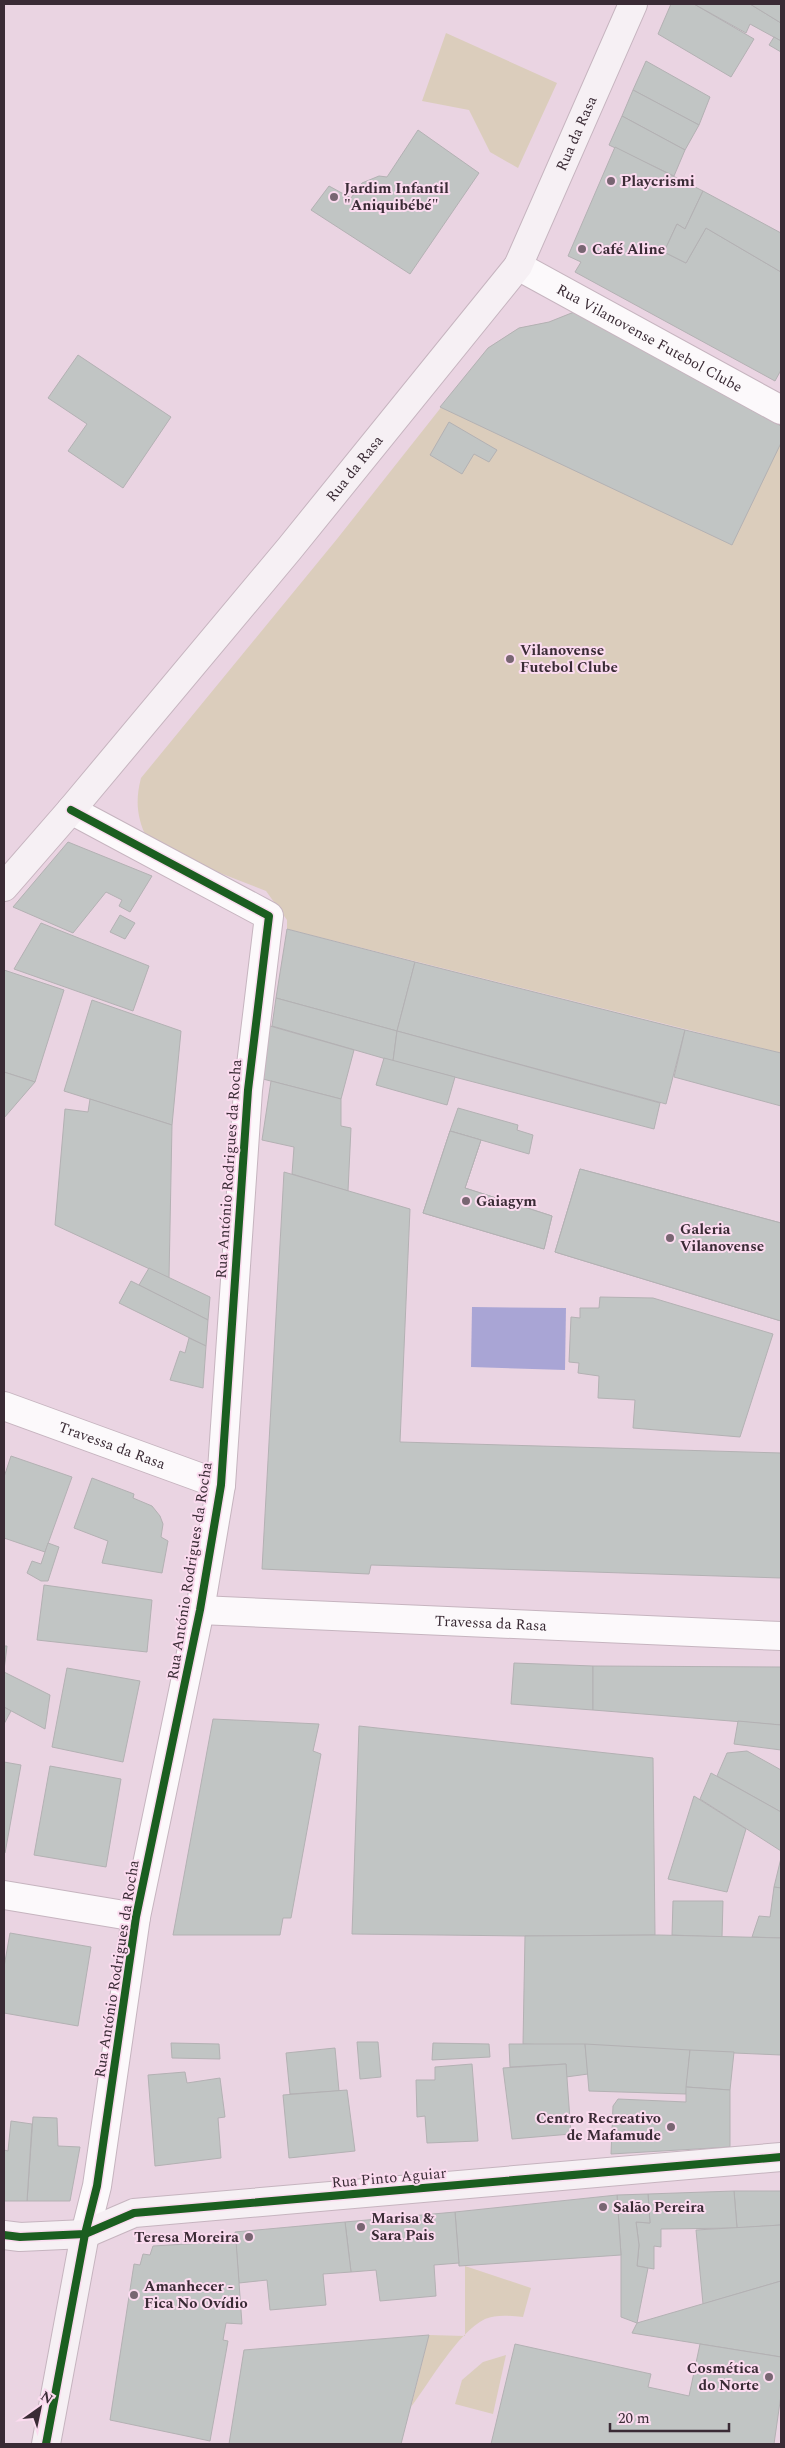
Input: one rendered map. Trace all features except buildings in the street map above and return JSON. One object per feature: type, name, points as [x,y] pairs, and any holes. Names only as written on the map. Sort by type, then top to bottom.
[{"type":"main road","name":"Rua da Rasa","points":[[4,887],[71,810],[290,548],[518,266],[633,4]]},
{"type":"main road","name":"Rua Pinto Aguiar","points":[[4,2234],[20,2237],[86,2234],[134,2214],[781,2158]]},
{"type":"main road","name":"Rua António Rodrigues da Rocha","points":[[46,2444],[86,2234]]},
{"type":"street","name":"Rua Vilanovense Futebol Clube","points":[[518,266],[781,410]]},
{"type":"street","name":"Rua António Rodrigues da Rocha","points":[[71,810],[269,916],[248,1090],[221,1485],[200,1610],[136,1917],[97,2186],[86,2234]]},
{"type":"street","name":"Travessa da Rasa","points":[[4,1406],[221,1485]]},
{"type":"street","name":"Travessa da Rasa","points":[[200,1610],[781,1636]]},
{"type":"street","points":[[4,1895],[136,1917]]},
{"type":"shaded area","points":[[446,33],[557,83],[518,168],[490,152],[469,110],[422,101]]},
{"type":"shaded area","name":"Vilanovense Futebol Clube","points":[[574,312],[781,426],[781,1053],[287,929],[287,920],[266,891],[207,868],[147,839],[141,824],[138,794],[141,778],[337,539],[488,348],[519,328],[549,322]]},
{"type":"shaded area","points":[[472,1307],[566,1308],[565,1370],[471,1367]]},
{"type":"shaded area","points":[[465,2266],[531,2288],[523,2317],[490,2317],[465,2334]]},
{"type":"shaded area","points":[[429,2335],[464,2336],[454,2346],[411,2407]]},
{"type":"shaded area","points":[[506,2355],[493,2414],[455,2404],[462,2380],[483,2362]]},
{"type":"cycle path","points":[[46,2444],[85,2234],[97,2186],[136,1917],[200,1610],[221,1485],[248,1090],[269,916],[71,810]]},
{"type":"cycle path","points":[[4,2235],[20,2237],[85,2234],[134,2213],[781,2157]]},
{"type":"place","name":"Playcrismi","points":[[611,181]]},
{"type":"place","name":"Jardim Infantil \"Aniquibébé\"","points":[[334,197]]},
{"type":"place","name":"Café Aline","points":[[582,249]]},
{"type":"place","name":"Vilanovense Futebol Clube","points":[[510,659]]},
{"type":"place","name":"Gaiagym","points":[[466,1201]]},
{"type":"place","name":"Galeria Vilanovense","points":[[670,1238]]},
{"type":"place","name":"Centro Recreativo de Mafamude","points":[[671,2127]]},
{"type":"place","name":"Salão Pereira","points":[[603,2207]]},
{"type":"place","name":"Marisa & Sara Pais","points":[[361,2227]]},
{"type":"place","name":"Teresa Moreira","points":[[249,2237]]},
{"type":"place","name":"Amanhecer - Fica No Ovídio","points":[[134,2295]]},
{"type":"place","name":"Cosmética do Norte","points":[[769,2377]]}]
